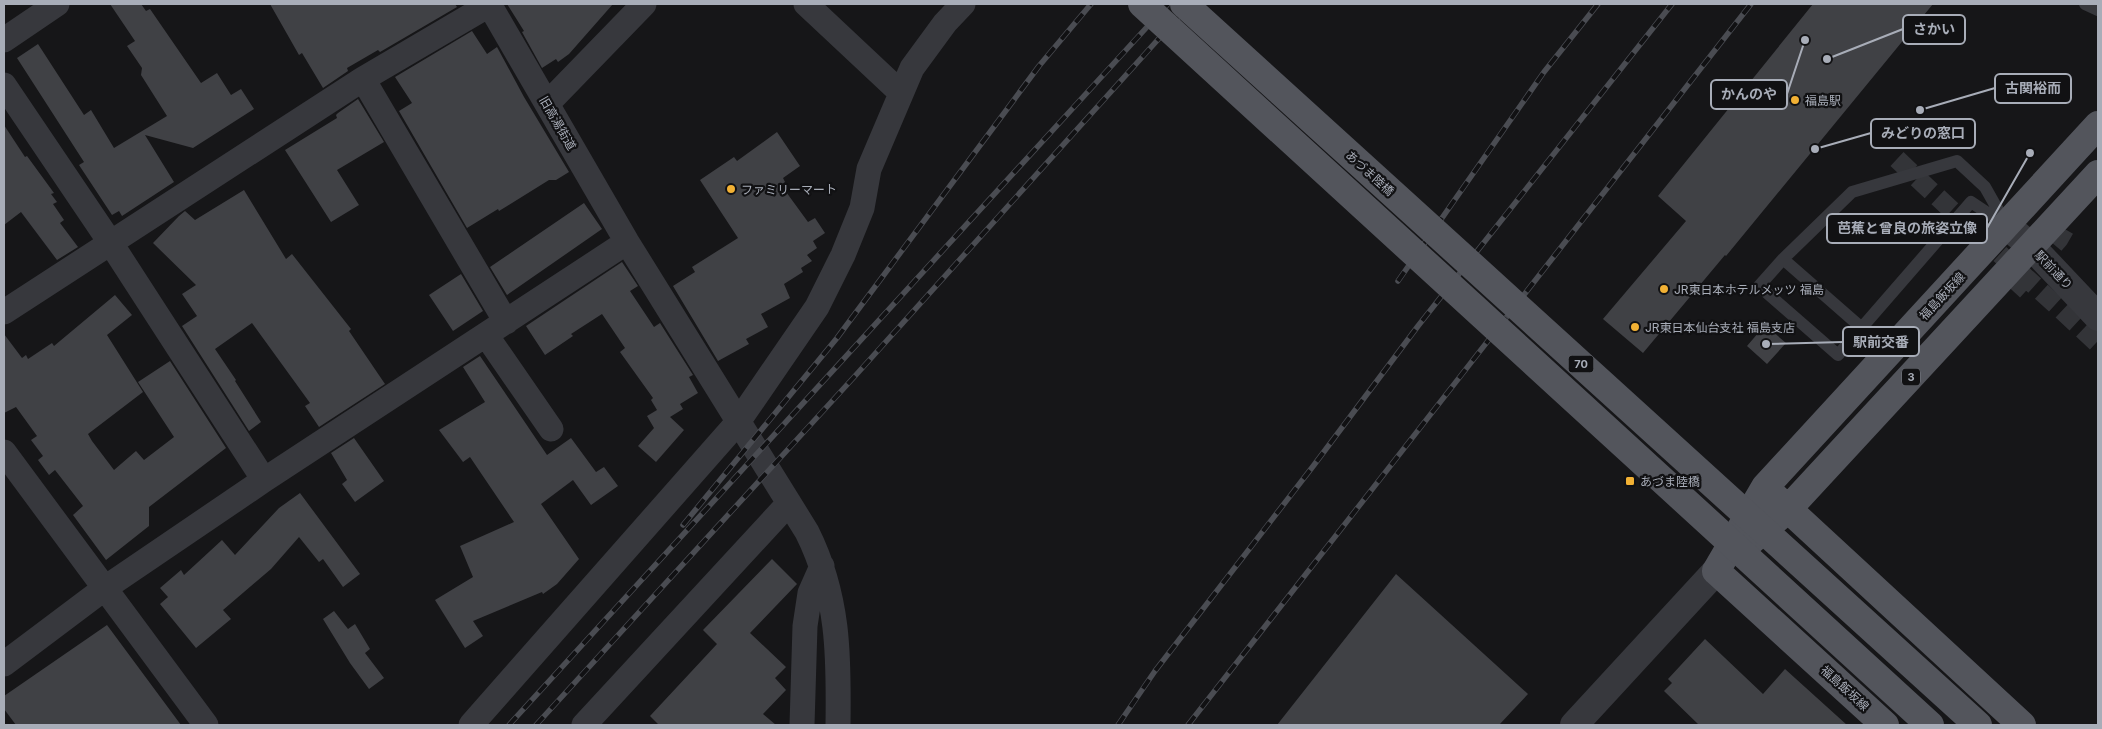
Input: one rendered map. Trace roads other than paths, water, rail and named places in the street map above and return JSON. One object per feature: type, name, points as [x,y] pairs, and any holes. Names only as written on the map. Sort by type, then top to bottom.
[{"type":"main road","name":"70","points":[[1142,4],[1930,725]]},
{"type":"main road","name":"あづま陸橋","points":[[1184,4],[1978,725]]},
{"type":"main road","name":"福島飯坂線","points":[[1872,721],[1716,571],[1765,487],[2098,125]]},
{"type":"main road","name":"3","points":[[1716,571],[1788,509],[2098,174]]},
{"type":"main road","points":[[1765,487],[2022,725]]},
{"type":"street","points":[[4,40],[57,4]]},
{"type":"street","points":[[4,312],[363,79],[489,4]]},
{"type":"street","name":"旧高湯街道","points":[[489,4],[627,242],[807,532],[822,566],[833,605],[839,670],[838,725]]},
{"type":"street","points":[[547,104],[644,4]]},
{"type":"street","points":[[806,4],[901,93]]},
{"type":"street","points":[[471,725],[738,422],[817,307],[843,255],[862,208],[869,169],[912,68],[945,23],[963,4]]},
{"type":"street","points":[[363,79],[551,429]]},
{"type":"street","points":[[4,85],[110,242],[264,480]]},
{"type":"street","name":"駅前通り","points":[[2007,226],[2032,247],[2098,316]]},
{"type":"street","points":[[4,664],[105,588],[264,480],[627,242]]},
{"type":"street","points":[[4,452],[206,725]]},
{"type":"street","points":[[584,725],[789,503]]},
{"type":"street","points":[[802,725],[805,626],[810,593],[822,566]]},
{"type":"street","points":[[1574,725],[1716,571]]},
{"type":"lane","points":[[2084,4],[2098,10]]},
{"type":"lane","points":[[1985,186],[1838,356],[1759,286],[1784,258],[1852,192],[1957,161],[1985,186],[2007,226]]},
{"type":"lane","points":[[1971,202],[2007,226]]},
{"type":"lane","points":[[1784,258],[1863,329]]},
{"type":"tunnel","points":[[1897,159],[2098,344]]},
{"type":"tunnel","points":[[2036,266],[2059,239],[2067,225]]},
{"type":"tunnel","points":[[2013,291],[2023,280]]},
{"type":"railway","points":[[683,525],[837,338],[1039,66],[1091,4]]},
{"type":"railway","points":[[509,725],[1168,4]]},
{"type":"railway","points":[[536,725],[855,376],[1190,4]]},
{"type":"railway","points":[[1398,281],[1544,72],[1598,4]]},
{"type":"railway","points":[[1118,725],[1155,671],[1314,465],[1418,326],[1672,4]]},
{"type":"railway","points":[[1188,725],[1751,4]]},
{"type":"place","name":"かんのや","points":[[1805,40]]},
{"type":"place","name":"さかい","points":[[1827,59]]},
{"type":"place","name":"福島駅","points":[[1795,100]]},
{"type":"place","name":"古関裕而","points":[[1920,110]]},
{"type":"place","name":"みどりの窓口","points":[[1815,149]]},
{"type":"place","name":"芭蕉と曾良の旅姿立像","points":[[2030,153]]},
{"type":"place","name":"ファミリーマート","points":[[731,189]]},
{"type":"place","name":"JR東日本ホテルメッツ 福島","points":[[1664,289]]},
{"type":"place","name":"JR東日本仙台支社 福島支店","points":[[1635,327]]},
{"type":"place","name":"駅前交番","points":[[1766,344]]},
{"type":"place","name":"あづま陸橋","points":[[1630,481]]}]
